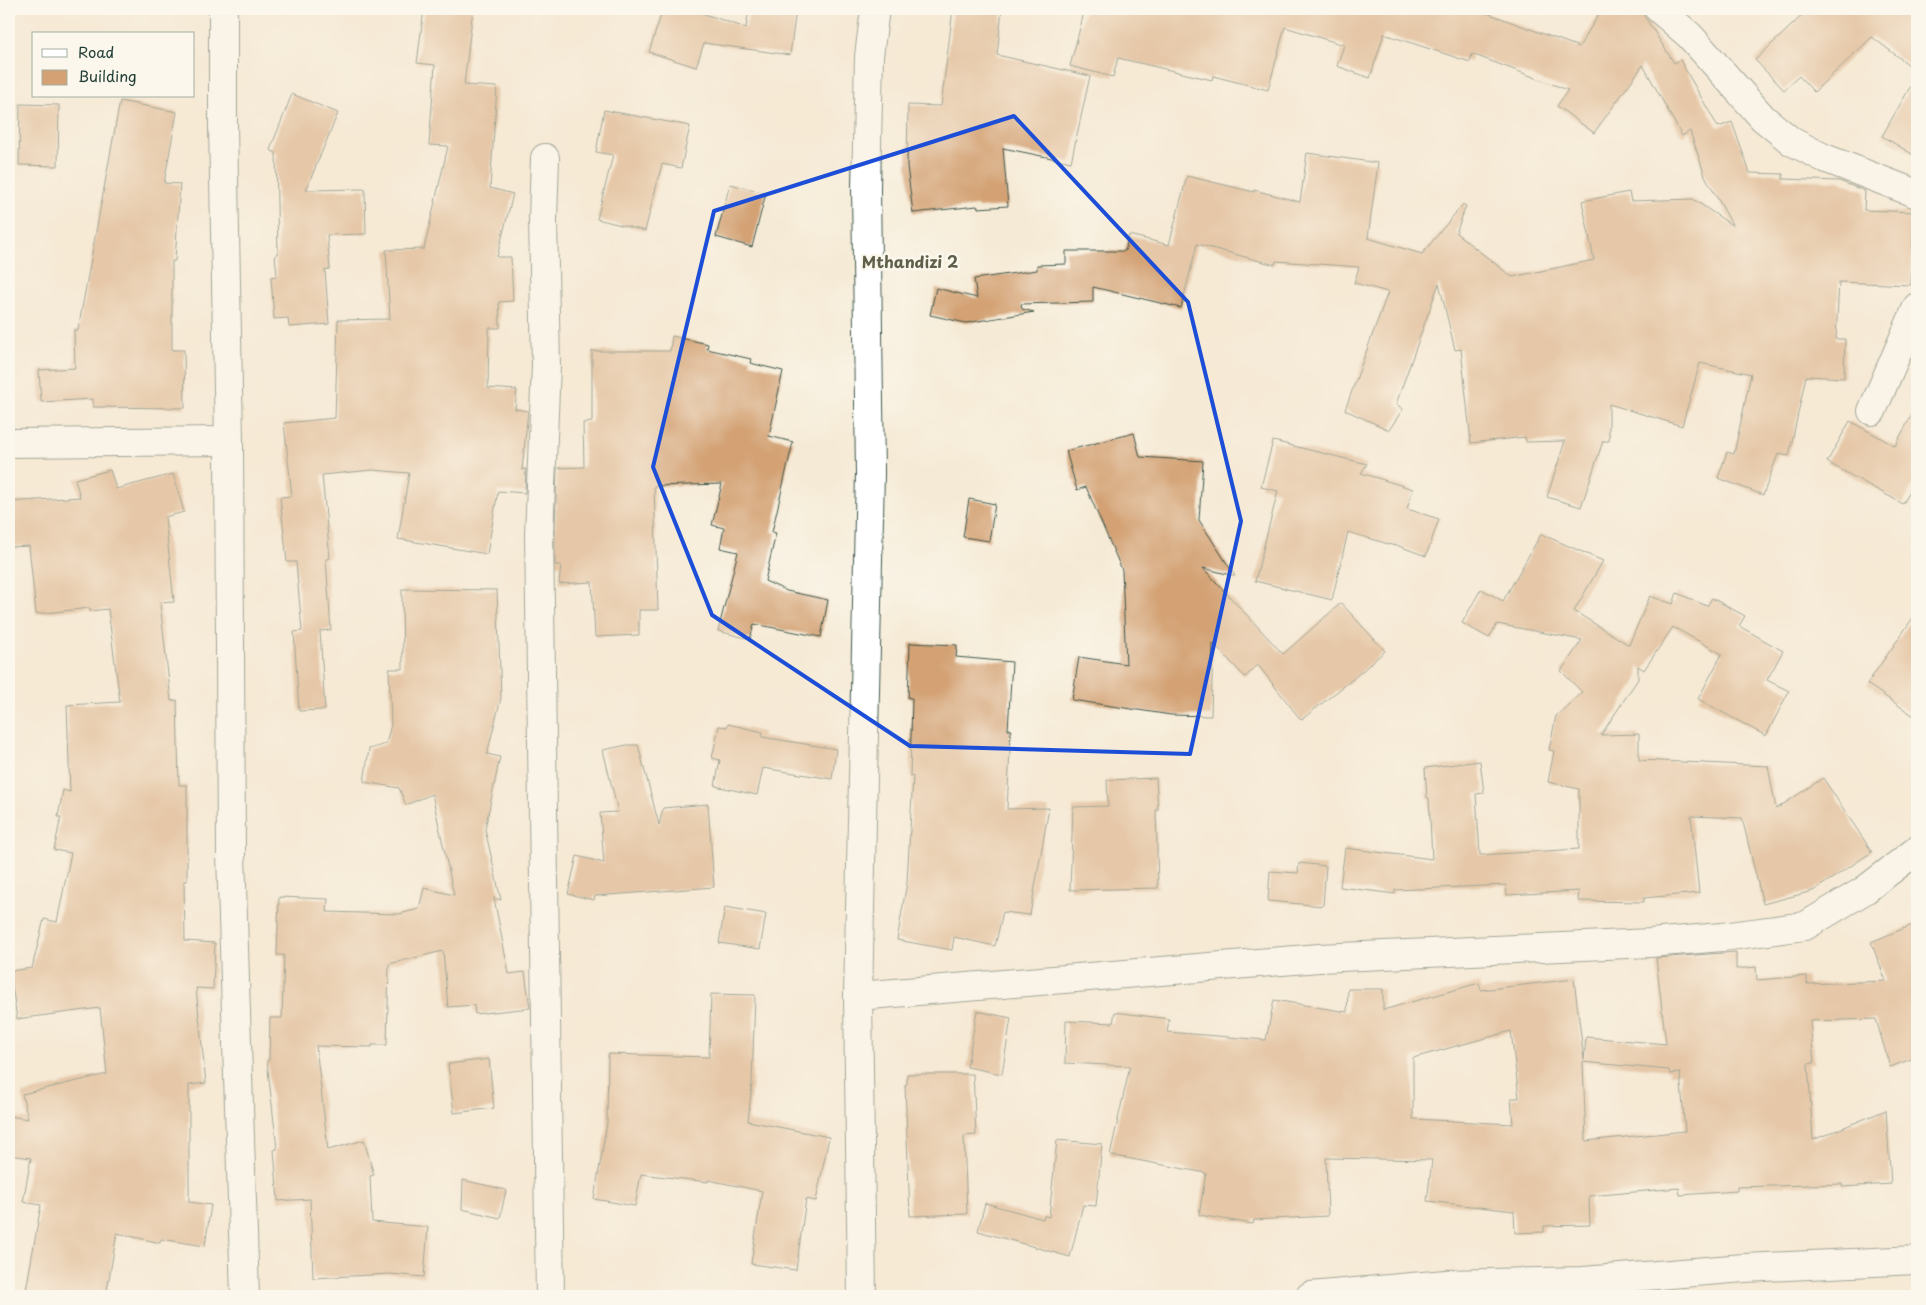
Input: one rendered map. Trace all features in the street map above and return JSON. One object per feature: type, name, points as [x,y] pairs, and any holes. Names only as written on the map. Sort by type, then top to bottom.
[{"type":"street","points":[[862,1296],[858,996],[870,473],[866,178],[869,56],[875,9]]},
{"type":"street","points":[[1660,9],[1690,36],[1763,118],[1791,141],[1822,157],[1917,194]]},
{"type":"street","points":[[223,15],[223,136],[229,440],[231,854],[245,1296]]},
{"type":"street","points":[[545,158],[543,220],[546,364],[539,534],[550,1296]]},
{"type":"street","points":[[1872,410],[1917,307]]},
{"type":"street","points":[[9,443],[229,440]]},
{"type":"street","points":[[858,996],[1319,958],[1650,943],[1722,937],[1805,926],[1866,890],[1917,850]]},
{"type":"street","points":[[1310,1296],[1446,1284],[1583,1289],[1744,1268],[1917,1260]]},
{"type":"highlighted area","points":[[1014,116],[1188,302],[1241,521],[1190,754],[910,746],[712,615],[653,467],[714,211]]},
{"type":"building","points":[[424,9],[473,9],[464,85],[497,87],[490,188],[513,194],[497,257],[511,257],[513,301],[499,302],[500,328],[489,328],[488,388],[517,390],[515,409],[528,411],[522,470],[526,469],[525,493],[498,491],[487,554],[398,539],[409,473],[372,470],[322,475],[330,558],[326,559],[331,630],[320,631],[325,710],[299,711],[294,632],[302,631],[296,562],[287,562],[280,497],[292,496],[284,423],[335,418],[338,320],[390,319],[386,250],[424,249],[448,146],[429,145],[435,65],[417,63]]},
{"type":"building","points":[[663,9],[690,9],[746,28],[749,9],[796,9],[790,55],[704,43],[696,67],[649,52]]},
{"type":"building","points":[[953,9],[1002,9],[997,55],[1090,76],[1071,162],[1003,148],[1008,206],[978,208],[977,206],[913,213],[907,166],[908,105],[941,106]]},
{"type":"building","points":[[1085,9],[1476,9],[1579,47],[1602,9],[1640,9],[1674,63],[1680,60],[1718,127],[1732,122],[1750,173],[1783,174],[1783,179],[1839,181],[1865,191],[1864,210],[1914,212],[1911,285],[1839,282],[1836,339],[1845,339],[1844,378],[1806,376],[1789,456],[1778,454],[1763,495],[1718,478],[1727,452],[1734,454],[1751,374],[1700,363],[1682,426],[1609,404],[1609,441],[1603,441],[1581,507],[1547,497],[1565,441],[1526,442],[1525,437],[1471,443],[1461,349],[1455,350],[1439,283],[1396,404],[1403,409],[1389,430],[1345,410],[1388,292],[1354,283],[1359,267],[1276,261],[1275,265],[1197,244],[1181,308],[1093,287],[1093,302],[1021,304],[1022,309],[1034,312],[966,323],[930,315],[936,288],[977,298],[974,279],[1037,270],[1037,265],[1066,264],[1066,251],[1125,251],[1129,235],[1169,245],[1187,176],[1300,202],[1307,153],[1378,163],[1368,238],[1422,254],[1463,204],[1466,206],[1456,233],[1512,277],[1594,260],[1582,201],[1629,192],[1631,201],[1693,199],[1733,226],[1705,176],[1690,131],[1682,136],[1643,65],[1594,133],[1557,106],[1568,90],[1472,54],[1470,62],[1384,34],[1370,78],[1337,66],[1344,45],[1285,27],[1268,90],[1213,76],[1212,80],[1118,58],[1113,77],[1070,66]]},
{"type":"building","points":[[1809,9],[1917,9],[1917,71],[1872,37],[1814,92],[1799,76],[1784,90],[1755,60]]},
{"type":"building","points":[[1917,75],[1917,157],[1882,136]]},
{"type":"building","points":[[292,94],[338,113],[306,190],[365,189],[366,234],[327,235],[330,269],[325,270],[329,324],[289,327],[288,318],[274,319],[271,277],[277,276],[275,255],[278,254],[276,153],[270,150]]},
{"type":"building","points":[[120,101],[177,112],[164,183],[180,184],[175,261],[172,261],[172,350],[184,350],[185,408],[93,407],[93,399],[41,402],[39,370],[75,368],[74,330],[78,330]]},
{"type":"building","points":[[20,104],[59,105],[58,166],[19,165]]},
{"type":"building","points":[[604,110],[690,126],[681,168],[662,164],[645,231],[597,219],[613,155],[596,152]]},
{"type":"building","points":[[730,184],[766,193],[752,247],[716,237]]},
{"type":"building","points":[[672,336],[708,344],[707,349],[751,359],[750,363],[783,371],[769,436],[793,442],[772,532],[776,533],[765,581],[787,591],[828,600],[821,637],[754,624],[750,639],[718,631],[738,552],[720,548],[724,528],[712,525],[722,484],[654,486],[658,610],[639,610],[639,635],[595,637],[592,582],[559,584],[561,565],[555,565],[557,468],[584,467],[583,423],[592,422],[592,351],[670,351]]},
{"type":"building","points":[[1917,405],[1917,478],[1903,504],[1827,462],[1850,421],[1895,446]]},
{"type":"building","points":[[1134,433],[1140,457],[1203,461],[1199,520],[1235,576],[1203,568],[1283,654],[1341,603],[1385,651],[1301,720],[1258,665],[1245,677],[1213,643],[1211,716],[1171,715],[1072,700],[1079,657],[1126,664],[1122,570],[1086,487],[1077,490],[1066,451]]},
{"type":"building","points":[[1273,441],[1367,464],[1361,473],[1413,489],[1407,509],[1439,519],[1426,556],[1396,545],[1348,532],[1332,600],[1255,581],[1278,491],[1261,487]]},
{"type":"building","points":[[110,470],[116,489],[173,474],[184,512],[165,517],[174,602],[160,603],[171,701],[177,700],[179,785],[187,785],[187,881],[184,881],[185,941],[215,943],[213,989],[196,988],[206,1083],[189,1085],[189,1202],[211,1205],[205,1246],[161,1239],[160,1243],[117,1233],[106,1296],[25,1296],[41,1205],[23,1202],[31,1158],[9,1155],[9,1116],[28,1119],[22,1094],[107,1074],[100,1008],[17,1019],[10,971],[32,968],[44,919],[57,922],[71,853],[54,850],[61,817],[58,817],[63,790],[70,792],[67,705],[120,702],[108,609],[90,611],[90,608],[36,614],[29,546],[9,547],[9,502],[80,497],[75,479]]},
{"type":"building","points":[[969,499],[995,504],[989,541],[963,537]]},
{"type":"building","points":[[1541,534],[1603,561],[1574,611],[1629,645],[1650,596],[1673,604],[1677,593],[1707,606],[1712,598],[1745,616],[1739,626],[1783,651],[1767,680],[1789,691],[1766,736],[1698,699],[1722,654],[1673,627],[1644,670],[1638,666],[1638,679],[1601,735],[1639,734],[1639,760],[1768,766],[1776,809],[1823,778],[1872,852],[1813,891],[1763,904],[1742,818],[1691,816],[1699,893],[1644,898],[1644,902],[1578,901],[1579,891],[1507,895],[1506,885],[1395,890],[1395,894],[1340,887],[1345,848],[1432,859],[1429,798],[1427,798],[1425,768],[1480,761],[1484,793],[1476,794],[1480,855],[1579,849],[1579,789],[1548,782],[1554,751],[1549,750],[1556,716],[1582,692],[1561,671],[1582,640],[1497,624],[1489,638],[1462,623],[1481,589],[1503,601]]},
{"type":"building","points":[[402,589],[497,590],[501,698],[487,754],[500,757],[485,829],[501,900],[494,898],[509,974],[525,972],[530,1008],[475,1014],[474,1005],[448,1007],[443,951],[389,964],[387,1045],[372,1045],[372,1047],[316,1046],[328,1150],[364,1140],[374,1175],[370,1176],[372,1222],[428,1227],[424,1277],[390,1274],[313,1278],[310,1199],[278,1201],[274,1150],[277,1149],[267,1061],[269,1060],[270,1018],[282,1018],[284,955],[277,955],[279,897],[328,899],[327,912],[399,914],[419,909],[424,888],[454,895],[432,794],[406,805],[399,788],[364,782],[369,749],[386,744],[391,724],[389,669],[403,669]]},
{"type":"building","points":[[1917,612],[1917,718],[1867,684]]},
{"type":"building","points":[[910,643],[957,645],[956,657],[1012,662],[1008,730],[1011,730],[1007,809],[1049,808],[1030,915],[1003,912],[995,946],[954,937],[952,950],[897,940],[907,882],[913,776],[910,776],[912,698],[908,698]]},
{"type":"building","points":[[728,724],[763,732],[762,737],[836,749],[832,779],[763,768],[757,795],[715,786],[720,760],[712,758],[719,726],[727,727]]},
{"type":"building","points":[[627,745],[638,745],[659,825],[663,808],[708,804],[714,887],[595,896],[594,900],[568,894],[577,856],[604,863],[600,813],[618,812],[603,750]]},
{"type":"building","points":[[1156,778],[1158,888],[1070,890],[1073,807],[1108,806],[1107,780]]},
{"type":"building","points":[[1299,863],[1326,866],[1323,906],[1268,901],[1270,871],[1298,873]]},
{"type":"building","points":[[725,907],[766,914],[760,949],[719,943]]},
{"type":"building","points":[[1917,923],[1917,1057],[1890,1067],[1876,1019],[1810,1021],[1814,1063],[1808,1064],[1813,1140],[1886,1110],[1891,1184],[1842,1187],[1842,1184],[1737,1187],[1737,1191],[1680,1195],[1679,1188],[1589,1196],[1590,1225],[1544,1226],[1544,1232],[1515,1233],[1514,1211],[1427,1201],[1432,1160],[1326,1158],[1328,1216],[1254,1220],[1253,1224],[1199,1215],[1206,1173],[1110,1155],[1130,1066],[1065,1063],[1066,1021],[1113,1023],[1115,1012],[1169,1019],[1167,1032],[1266,1040],[1274,1000],[1347,1012],[1348,989],[1383,989],[1383,1010],[1479,983],[1481,990],[1574,979],[1584,1060],[1586,1037],[1666,1044],[1656,958],[1736,952],[1736,969],[1756,967],[1757,980],[1807,976],[1807,984],[1886,981],[1871,942]],"holes":[[[1511,1031],[1519,1098],[1511,1098],[1513,1124],[1413,1119],[1413,1058]],[[1583,1062],[1669,1070],[1670,1074],[1680,1073],[1685,1131],[1586,1141]]]},
{"type":"building","points":[[711,994],[755,995],[752,1084],[748,1121],[829,1137],[816,1201],[806,1199],[796,1270],[751,1264],[762,1191],[708,1180],[708,1182],[641,1174],[635,1206],[594,1199],[607,1123],[608,1054],[709,1057]]},
{"type":"building","points":[[977,1011],[1011,1018],[1002,1074],[967,1067]]},
{"type":"building","points":[[489,1059],[494,1108],[454,1113],[448,1064]]},
{"type":"building","points":[[907,1074],[973,1074],[976,1135],[964,1136],[967,1214],[910,1216],[905,1085],[907,1084]]},
{"type":"building","points":[[1057,1140],[1102,1144],[1096,1206],[1083,1205],[1070,1257],[978,1231],[985,1203],[1043,1219],[1044,1216],[1049,1217]]},
{"type":"building","points":[[463,1180],[506,1190],[500,1218],[462,1209]]},
{"type":"district","name":"Mthandizi 2","points":[[910,262]]}]
